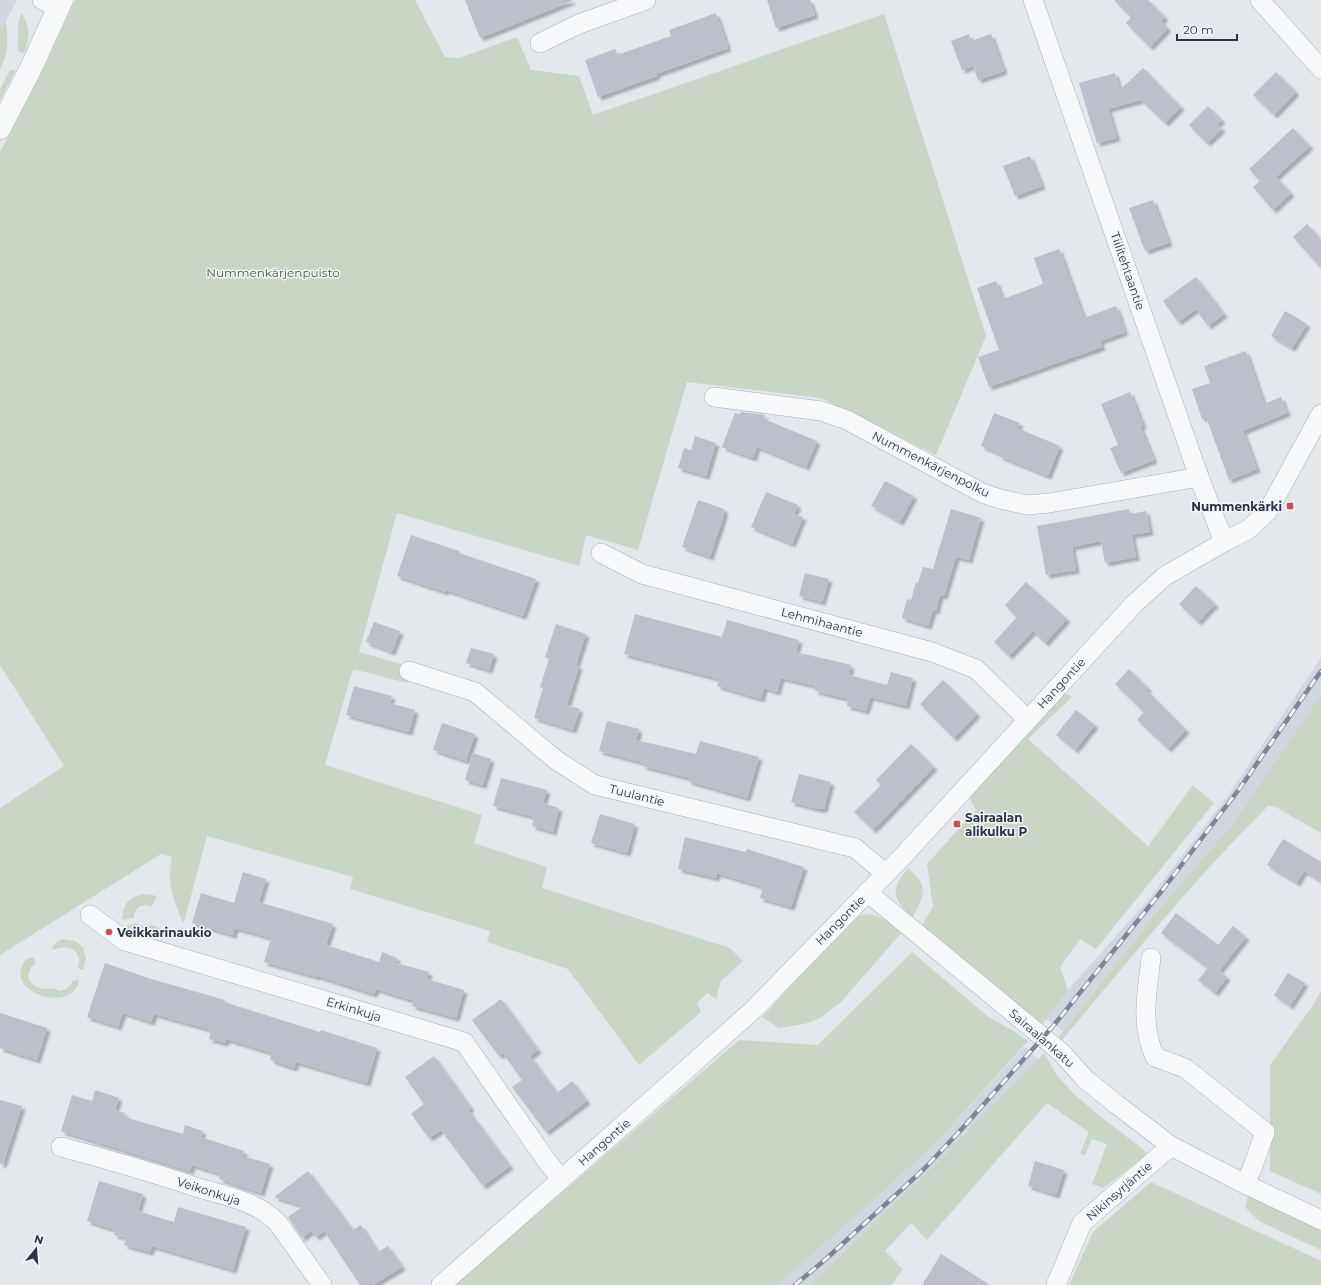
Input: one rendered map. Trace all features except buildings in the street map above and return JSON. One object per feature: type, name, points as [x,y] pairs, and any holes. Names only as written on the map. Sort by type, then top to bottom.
[{"type":"street","points":[[540,43],[579,24],[646,0]]},
{"type":"street","name":"Tiilitehtaantie","points":[[1033,0],[1198,477],[1224,542]]},
{"type":"street","points":[[1260,0],[1321,69]]},
{"type":"street","points":[[0,128],[31,68],[54,2]]},
{"type":"street","name":"Nummenkärjenpolku","points":[[714,396],[821,411],[847,420],[982,492],[1000,499],[1027,505],[1049,503],[1198,477]]},
{"type":"street","name":"Hangontie","points":[[441,1285],[753,1010],[886,874],[1139,599],[1165,576],[1249,529],[1268,511],[1321,414]]},
{"type":"street","name":"Lehmihaantie","points":[[601,553],[642,574],[932,652],[976,669],[1027,720]]},
{"type":"street","name":"Tuulantie","points":[[409,671],[475,692],[556,760],[595,785],[855,848],[886,874]]},
{"type":"street","name":"Sairaalankatu","points":[[868,892],[1062,1053],[1086,1079],[1110,1100],[1171,1146],[1244,1184],[1321,1220]]},
{"type":"street","name":"Erkinkuja","points":[[90,915],[125,941],[464,1042],[546,1160],[561,1179]]},
{"type":"street","points":[[1151,958],[1144,1010],[1150,1046],[1155,1057],[1185,1068],[1265,1132],[1252,1169],[1244,1184]]},
{"type":"street","name":"Nikinsyrjäntie","points":[[1056,1285],[1082,1223],[1171,1146]]},
{"type":"street","name":"Veikonkuja","points":[[62,1147],[151,1172],[254,1205],[270,1215],[278,1224],[322,1285]]},
{"type":"shaded area","points":[[0,0],[17,0],[0,33]]},
{"type":"shaded area","points":[[1321,658],[1321,694],[1233,824],[1156,913],[1063,1031],[1046,1019],[1068,990],[1149,899],[1227,797]]},
{"type":"shaded area","points":[[1024,1047],[1039,1060],[944,1156],[833,1263],[808,1285],[777,1285],[937,1142]]},
{"type":"green space","name":"Nummenkärjenpuisto","points":[[75,0],[415,0],[445,57],[459,58],[517,37],[531,70],[579,76],[593,115],[884,14],[986,336],[936,455],[821,398],[687,382],[638,550],[586,535],[579,566],[397,513],[359,652],[411,667],[407,683],[353,669],[325,765],[482,815],[474,843],[547,867],[542,888],[730,948],[743,961],[721,981],[716,999],[707,993],[697,1003],[701,1012],[639,1065],[568,969],[487,942],[490,931],[350,889],[353,877],[207,836],[184,922],[182,921],[171,890],[170,875],[172,857],[161,854],[0,955],[0,808],[64,766],[0,665],[0,152],[45,66]]},
{"type":"green space","points":[[22,13],[28,33],[28,43],[24,53],[18,51],[18,26]]},
{"type":"green space","points":[[6,22],[7,46],[5,57],[0,69],[0,32]]},
{"type":"green space","points":[[10,70],[16,70],[0,100],[0,89]]},
{"type":"green space","points":[[1062,692],[1072,697],[1028,739],[1148,846],[1193,785],[1214,803],[1096,949],[1080,939],[1060,967],[1068,990],[1040,1027],[1006,995],[922,925],[933,907],[927,864],[976,810],[970,799],[981,782]]},
{"type":"green space","points":[[1321,694],[1321,833],[1276,807],[1268,806],[1214,862],[1136,951],[1061,1041],[1057,1039],[1156,913],[1233,824]]},
{"type":"green space","points":[[908,868],[919,879],[923,889],[921,899],[912,918],[900,904],[896,893],[898,882]]},
{"type":"green space","points":[[143,894],[157,897],[151,907],[141,906],[135,912],[134,918],[122,920],[127,902]]},
{"type":"green space","points":[[866,914],[881,918],[902,932],[841,1002],[820,1018],[804,1024],[779,1028],[762,1017],[850,922],[859,916]]},
{"type":"green space","points":[[136,923],[145,927],[151,925],[164,930],[159,935],[147,941],[130,934],[124,927]]},
{"type":"green space","points":[[64,939],[75,941],[83,947],[86,959],[83,970],[78,968],[79,957],[74,950],[64,947],[54,950],[52,947],[58,941]]},
{"type":"green space","points":[[912,952],[987,1016],[1028,1041],[937,1142],[777,1285],[455,1285],[739,1040],[818,1045]]},
{"type":"green space","points":[[33,957],[36,963],[31,968],[29,974],[31,983],[41,988],[54,988],[59,991],[64,990],[71,985],[72,981],[79,980],[75,990],[66,996],[56,998],[33,992],[25,985],[21,977],[24,963],[27,959]]},
{"type":"green space","points":[[1321,991],[1321,1194],[1270,1171],[1270,1065],[1313,1005]]},
{"type":"green space","points":[[1044,1053],[1056,1074],[1073,1093],[1147,1154],[1104,1188],[1092,1184],[1107,1144],[1092,1139],[1085,1155],[1080,1154],[1089,1132],[1047,1103],[927,1240],[911,1223],[885,1251],[903,1269],[891,1285],[808,1285],[833,1263],[944,1156]]},
{"type":"green space","points":[[1151,1182],[1321,1261],[1321,1285],[1069,1285],[1093,1232]]},
{"type":"green space","points":[[1248,1196],[1321,1229],[1321,1250],[1259,1221],[1245,1207]]},
{"type":"railway","points":[[795,1285],[826,1259],[924,1169],[960,1131],[1054,1025],[1164,888],[1240,788],[1321,671]]},
{"type":"place","name":"Nummenkärki","points":[[1290,506]]},
{"type":"place","name":"Sairaalan alikulku P","points":[[957,824]]},
{"type":"place","name":"Veikkarinaukio","points":[[109,932]]}]
